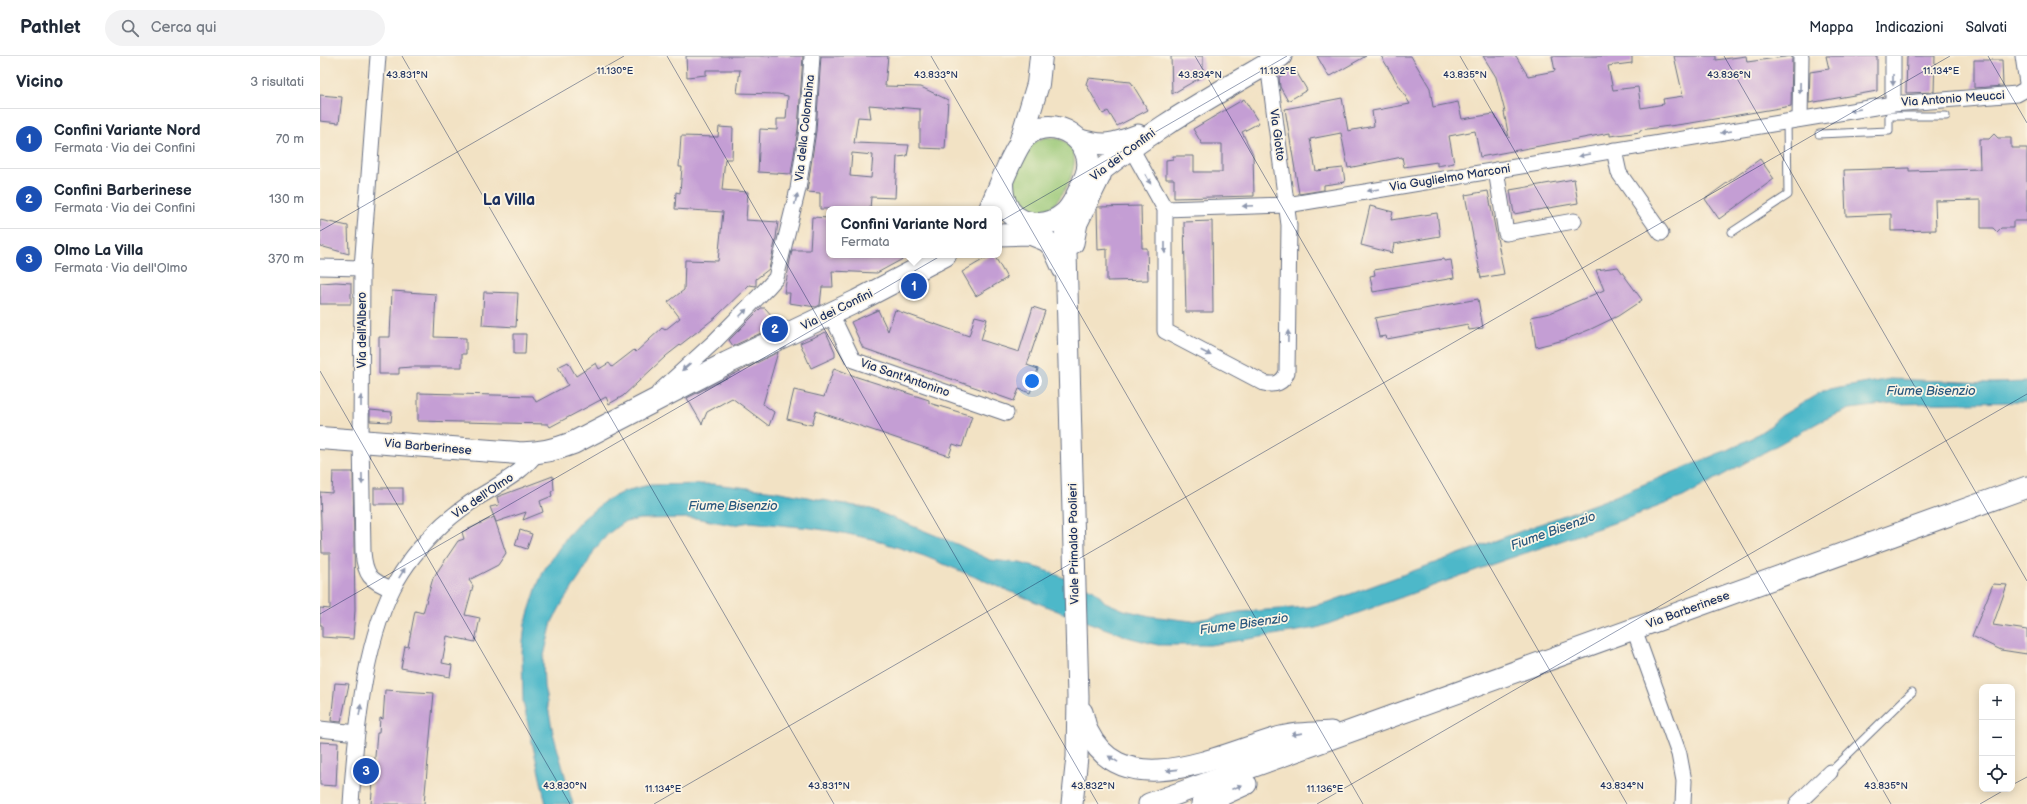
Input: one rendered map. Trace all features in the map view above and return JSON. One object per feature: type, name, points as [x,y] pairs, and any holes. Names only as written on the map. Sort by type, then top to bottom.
[{"type":"main road","points":[[1020,143],[1038,84],[1041,56]]},
{"type":"main road","name":"Via dei Confini","points":[[1080,188],[1106,166],[1166,123],[1271,59]]},
{"type":"main road","points":[[1038,84],[1042,103],[1046,112],[1069,134]]},
{"type":"main road","name":"Via dei Confini","points":[[991,206],[1020,143],[1025,136],[1038,128],[1052,126],[1069,134],[1104,145],[1118,144],[1166,123]]},
{"type":"main road","name":"Via dei Confini","points":[[1065,215],[1086,174],[1088,160],[1082,146],[1069,134]]},
{"type":"main road","points":[[1068,283],[1071,250],[1077,223],[1106,166]]},
{"type":"main road","points":[[1002,181],[1005,203],[1013,215],[1026,222]]},
{"type":"main road","points":[[1002,226],[1026,222],[1052,222],[1065,215]]},
{"type":"main road","name":"Viale Primaldo Paolieri","points":[[1065,215],[1068,283],[1077,689],[1077,757],[1072,804]]},
{"type":"main road","name":"Viale Primaldo Paolieri","points":[[1026,222],[1048,241],[1059,257],[1068,283]]},
{"type":"main road","points":[[1002,235],[1030,234],[1048,241]]},
{"type":"main road","name":"Via dei Confini","points":[[727,363],[830,314],[939,258]]},
{"type":"main road","points":[[536,454],[573,443],[727,363]]},
{"type":"main road","name":"Via Barberinese","points":[[320,438],[361,440],[484,452],[536,454]]},
{"type":"main road","name":"Via Barberinese","points":[[1350,732],[2027,487]]},
{"type":"main road","points":[[1077,689],[1088,731],[1098,747],[1117,762],[1141,770],[1182,768],[1290,735],[1350,732]]},
{"type":"main road","points":[[1149,804],[1350,732]]},
{"type":"main road","points":[[1202,804],[1226,792],[1309,759],[1350,732]]},
{"type":"street","name":"Via dell'Albero","points":[[378,56],[362,268],[361,440],[363,552],[365,568],[374,581],[392,589]]},
{"type":"street","name":"Via della Colombina","points":[[645,406],[716,341],[776,278],[798,189],[807,130],[812,56]]},
{"type":"street","points":[[1793,120],[1801,56]]},
{"type":"street","points":[[1893,56],[1893,104]]},
{"type":"street","name":"Via Antonio Meucci","points":[[1893,104],[2018,94],[2026,89],[2027,83],[2023,56]]},
{"type":"street","name":"Via Giotto","points":[[1165,209],[1165,331],[1270,384],[1282,380],[1287,372],[1289,225],[1271,59]]},
{"type":"street","name":"Via Guglielmo Marconi","points":[[1165,209],[1287,205],[1893,104]]},
{"type":"street","points":[[1131,148],[1165,209]]},
{"type":"street","points":[[1614,150],[1619,173],[1661,233]]},
{"type":"street","points":[[1496,170],[1506,233],[1574,221]]},
{"type":"street","points":[[320,267],[362,268]]},
{"type":"street","name":"Via Sant'Antonino","points":[[830,314],[853,360],[1006,413]]},
{"type":"street","points":[[716,341],[727,363]]},
{"type":"street","name":"Via dell'Olmo","points":[[351,804],[357,733],[371,651],[392,589],[413,556],[436,531],[472,501],[514,476],[528,464],[536,454]]},
{"type":"street","points":[[1634,629],[1679,754],[1684,781],[1683,804]]},
{"type":"street","points":[[320,730],[357,733]]},
{"type":"street","points":[[1797,804],[1830,772]]},
{"type":"lane","points":[[1819,134],[1889,131],[1889,116],[1946,116]]},
{"type":"lane","points":[[1732,232],[1788,195],[1793,120]]},
{"type":"lane","points":[[1830,772],[1912,692]]},
{"type":"green space","points":[[1045,137],[1064,141],[1071,147],[1074,155],[1072,174],[1063,192],[1053,206],[1045,209],[1030,209],[1023,206],[1013,195],[1012,179],[1029,146]]},
{"type":"water","name":"Fiume Bisenzio","points":[[1890,379],[1991,383],[2027,382],[2027,402],[1892,404],[1850,409],[1821,421],[1683,497],[1628,518],[1493,564],[1317,628],[1210,645],[1158,645],[1131,638],[1060,612],[924,556],[872,539],[811,528],[750,522],[733,525],[694,518],[639,519],[622,523],[608,534],[595,549],[580,577],[564,600],[552,622],[543,660],[544,686],[553,733],[573,804],[546,804],[523,702],[522,652],[525,624],[537,586],[544,570],[568,535],[583,519],[605,501],[625,491],[649,485],[713,484],[775,491],[871,509],[959,545],[990,560],[1020,563],[1042,569],[1094,590],[1105,602],[1124,610],[1150,616],[1192,621],[1239,612],[1308,607],[1329,602],[1608,499],[1727,450],[1750,439],[1770,426],[1781,416],[1823,391]]},
{"type":"building","points":[[686,56],[803,56],[798,129],[791,174],[758,172],[760,129],[777,130],[777,119],[786,119],[788,96],[778,94],[737,93],[740,70],[706,70],[706,75],[687,77]]},
{"type":"building","points":[[821,56],[888,56],[885,86],[921,87],[948,100],[945,149],[920,148],[920,109],[869,105],[871,118],[858,117],[854,143],[909,145],[907,156],[897,157],[895,198],[871,197],[870,206],[826,206],[826,209],[820,209],[820,193],[807,192],[816,131]],"holes":[[[852,153],[873,155],[871,178],[850,176]]]},
{"type":"building","points":[[1171,56],[1203,56],[1203,76],[1172,94]]},
{"type":"building","points":[[1317,56],[1366,56],[1329,77]]},
{"type":"building","points":[[1381,56],[1411,56],[1430,88],[1433,107],[1458,102],[1462,119],[1494,114],[1509,138],[1505,112],[1496,77],[1483,56],[1516,56],[1528,76],[1555,71],[1552,56],[1632,56],[1632,63],[1608,66],[1613,90],[1638,87],[1641,108],[1664,104],[1663,99],[1683,96],[1674,56],[1716,56],[1716,60],[1746,56],[1747,62],[1792,56],[1791,106],[1640,130],[1640,132],[1610,136],[1610,133],[1480,157],[1475,131],[1449,136],[1454,163],[1437,166],[1437,162],[1404,167],[1402,157],[1348,168],[1341,133],[1310,139],[1316,171],[1343,168],[1345,182],[1324,185],[1324,190],[1299,194],[1285,109],[1342,98],[1348,131],[1374,126],[1372,111],[1410,104]]},
{"type":"building","points":[[1826,56],[1877,56],[1877,91],[1809,103],[1810,72],[1829,69]]},
{"type":"building","points":[[1907,56],[1935,56],[1934,92],[1906,93]]},
{"type":"building","points":[[1974,60],[2002,60],[2003,86],[1974,88]]},
{"type":"building","points":[[1294,68],[1307,90],[1288,101],[1280,87],[1279,77]]},
{"type":"building","points":[[1088,78],[1131,82],[1148,110],[1117,126],[1108,111],[1103,114],[1086,84]]},
{"type":"building","points":[[320,95],[342,97],[339,123],[320,121]]},
{"type":"building","points":[[1244,99],[1259,123],[1242,132],[1253,154],[1254,196],[1174,198],[1174,179],[1166,179],[1166,160],[1173,159],[1173,156],[1194,156],[1194,172],[1222,172],[1222,144],[1202,144],[1193,129]]},
{"type":"building","points":[[719,127],[733,128],[732,159],[725,159],[722,190],[748,192],[746,220],[778,222],[769,269],[756,279],[756,286],[749,285],[716,317],[666,356],[623,396],[609,404],[606,397],[550,427],[548,424],[418,421],[418,393],[533,396],[536,402],[568,385],[558,367],[568,362],[576,376],[596,363],[599,369],[609,363],[612,367],[634,350],[636,352],[662,328],[665,330],[680,318],[668,302],[684,290],[685,260],[718,261],[723,212],[675,209],[676,192],[680,193],[682,167],[679,167],[681,136],[718,137]]},
{"type":"building","points":[[1994,134],[1998,138],[2011,138],[2011,148],[2027,148],[2027,221],[2013,221],[2013,228],[2001,228],[1997,232],[1993,228],[1981,228],[1981,200],[1935,201],[1936,230],[1891,231],[1891,214],[1846,216],[1844,170],[1909,168],[1909,171],[1980,169],[1979,139],[1989,139]]},
{"type":"building","points":[[1760,159],[1774,179],[1719,219],[1705,199]]},
{"type":"building","points":[[1574,179],[1578,203],[1514,214],[1510,190]]},
{"type":"building","points":[[1488,191],[1504,274],[1481,278],[1465,195]]},
{"type":"building","points":[[1141,206],[1142,248],[1147,248],[1148,280],[1107,281],[1107,249],[1098,250],[1097,208]]},
{"type":"building","points":[[1370,206],[1393,212],[1391,220],[1437,213],[1440,236],[1394,244],[1392,253],[1361,245]]},
{"type":"building","points":[[812,217],[826,218],[826,258],[904,258],[877,273],[832,271],[833,287],[822,287],[820,305],[816,307],[789,303],[790,293],[784,293],[792,250],[810,250]]},
{"type":"building","points":[[320,220],[348,226],[349,254],[320,246]]},
{"type":"building","points":[[1212,221],[1213,312],[1186,312],[1184,222]]},
{"type":"building","points":[[986,258],[996,258],[1007,278],[976,296],[962,272]]},
{"type":"building","points":[[1444,259],[1444,261],[1451,260],[1454,278],[1373,292],[1370,276],[1375,275],[1374,270]]},
{"type":"building","points":[[1618,267],[1642,300],[1618,316],[1591,329],[1564,340],[1536,347],[1531,317],[1550,313],[1604,290],[1596,270]]},
{"type":"building","points":[[320,283],[351,283],[351,304],[320,304]]},
{"type":"building","points":[[392,291],[436,294],[434,337],[466,338],[466,354],[462,354],[462,367],[399,368],[399,374],[379,374],[379,337],[390,337]]},
{"type":"building","points":[[484,292],[518,293],[516,327],[482,325]]},
{"type":"building","points":[[1478,299],[1483,328],[1469,330],[1468,324],[1387,339],[1386,336],[1379,337],[1375,318]]},
{"type":"building","points":[[1033,307],[1045,311],[1027,365],[1038,369],[1030,393],[1019,389],[1014,401],[863,348],[851,322],[878,310],[888,331],[895,310],[969,336],[975,316],[987,319],[981,340],[1019,352]]},
{"type":"building","points":[[761,308],[765,308],[774,318],[769,321],[772,328],[733,346],[729,340]]},
{"type":"building","points":[[826,332],[835,352],[835,357],[811,368],[800,343]]},
{"type":"building","points":[[514,334],[526,334],[525,354],[514,354]]},
{"type":"building","points":[[778,352],[763,404],[774,412],[769,426],[732,398],[707,412],[702,424],[687,398]]},
{"type":"building","points":[[834,368],[929,400],[929,403],[972,416],[962,447],[953,444],[949,456],[816,411],[812,425],[787,419],[794,390],[824,397]]},
{"type":"building","points":[[370,410],[392,412],[391,422],[370,421]]},
{"type":"building","points":[[333,472],[353,472],[355,610],[353,639],[322,637],[322,625],[320,625],[320,608],[330,609],[330,553],[322,553],[320,492],[332,493]]},
{"type":"building","points":[[553,476],[554,490],[551,492],[552,496],[540,501],[543,512],[523,520],[526,512],[496,522],[490,507],[499,505],[497,497]]},
{"type":"building","points":[[374,488],[403,488],[403,504],[374,504]]},
{"type":"building","points":[[494,517],[506,553],[498,565],[469,580],[473,586],[465,615],[480,618],[475,642],[447,636],[442,663],[452,665],[450,677],[401,668],[405,646],[408,647],[415,611],[423,613],[433,578],[458,541],[464,539],[462,532]]},
{"type":"building","points":[[520,530],[532,534],[527,549],[515,545]]},
{"type":"building","points":[[1993,584],[2007,585],[1993,625],[2027,630],[2027,654],[2001,650],[1972,636]]},
{"type":"building","points":[[335,683],[349,684],[341,722],[331,721]]},
{"type":"building","points":[[385,690],[434,693],[424,804],[371,804],[377,733],[379,733],[380,718],[383,719]]},
{"type":"building","points":[[320,742],[338,743],[336,786],[320,785]]},
{"type":"place","name":"Confini Variante Nord","points":[[914,286]]},
{"type":"place","name":"Confini Barberinese","points":[[775,329]]},
{"type":"place","name":"Olmo La Villa","points":[[366,771]]},
{"type":"district","name":"La Villa","points":[[509,200]]}]
